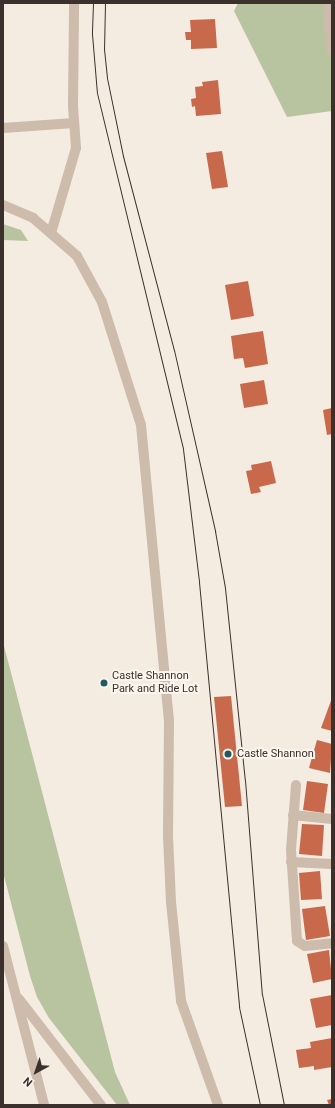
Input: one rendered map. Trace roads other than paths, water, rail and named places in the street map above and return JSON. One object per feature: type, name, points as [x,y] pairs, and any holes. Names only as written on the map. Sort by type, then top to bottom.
[{"type":"street","points":[[51,233],[76,148],[74,122],[74,3]]},
{"type":"street","points":[[329,3],[328,15],[332,51]]},
{"type":"street","points":[[3,128],[74,122]]},
{"type":"street","points":[[3,205],[33,218],[77,256],[102,302],[141,425],[169,721],[168,836],[171,902],[181,1001],[218,1105]]},
{"type":"street","points":[[296,785],[293,815],[292,862],[297,941],[305,946],[332,943]]},
{"type":"street","points":[[293,815],[332,819]]},
{"type":"street","points":[[292,862],[332,864]]},
{"type":"street","points":[[3,946],[44,1105]]},
{"type":"street","points":[[16,996],[101,1105]]},
{"type":"tram line","points":[[93,3],[92,34],[97,93],[183,449],[199,582],[239,1007],[260,1105]]},
{"type":"tram line","points":[[105,3],[104,49],[107,78],[123,156],[174,350],[215,531],[225,588],[245,780],[262,994],[284,1105]]},
{"type":"place","name":"Castle Shannon Park and Ride Lot","points":[[104,683]]},
{"type":"place","name":"Castle Shannon","points":[[228,754]]}]
